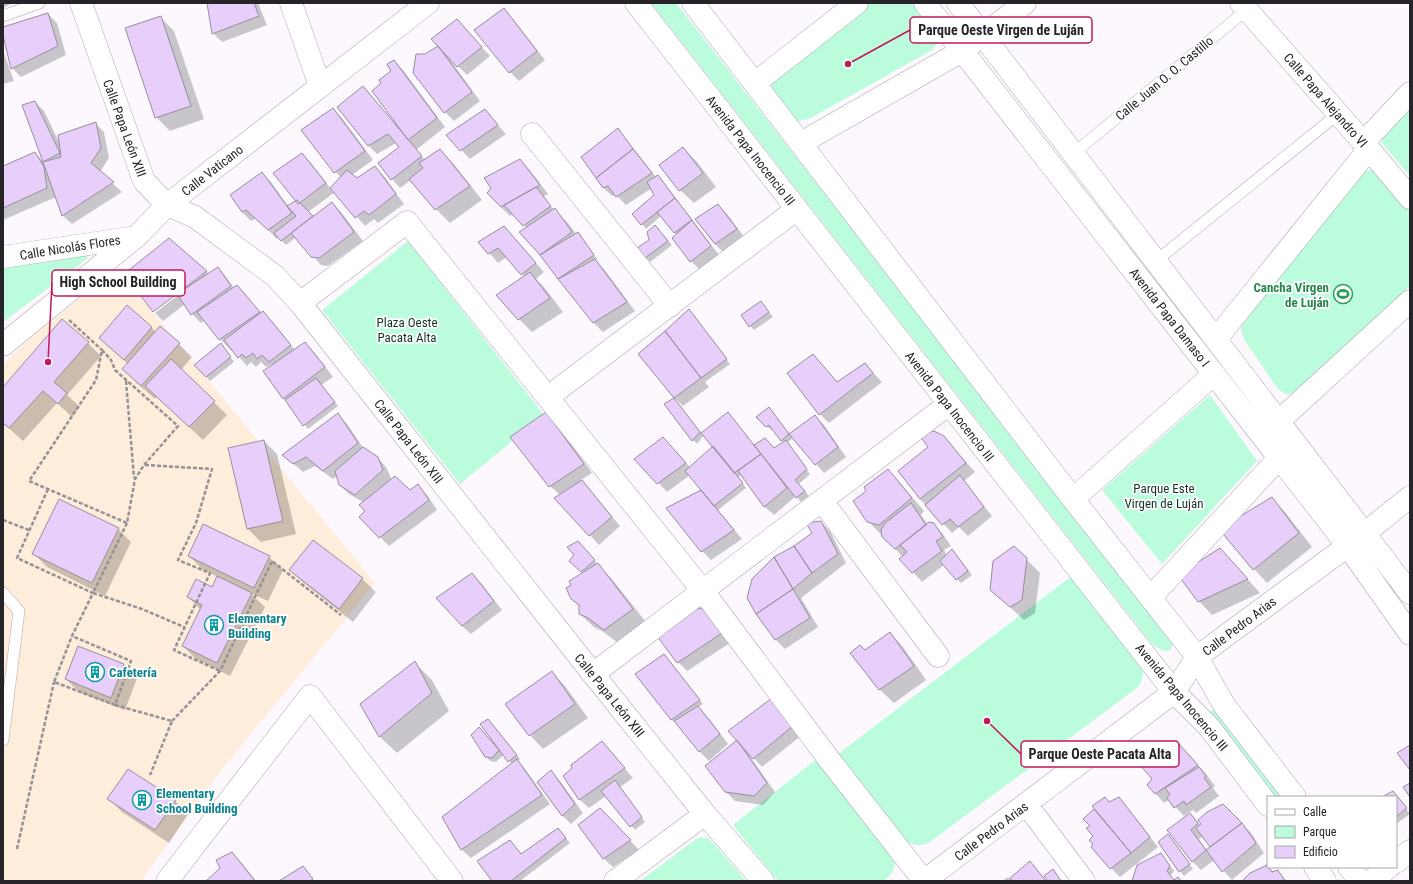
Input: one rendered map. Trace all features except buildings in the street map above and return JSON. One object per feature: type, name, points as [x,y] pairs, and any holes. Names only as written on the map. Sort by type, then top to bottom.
[{"type":"street","name":"Calle Papa León XIII","points":[[81,3],[144,181],[167,205],[195,217],[269,271],[300,303],[592,674],[705,814],[763,881]]},
{"type":"street","points":[[291,3],[320,86]]},
{"type":"street","name":"Calle Vaticano","points":[[3,345],[137,236],[167,205],[428,3]]},
{"type":"street","name":"Avenida Papa Inocencio III","points":[[636,3],[1174,692],[1210,727],[1267,804]]},
{"type":"street","name":"Avenida Papa Inocencio III","points":[[693,3],[1073,499],[1197,657],[1224,705],[1294,796]]},
{"type":"street","points":[[754,83],[857,3]]},
{"type":"street","name":"Avenida Papa Damaso I","points":[[926,3],[1347,545],[1410,634]]},
{"type":"street","name":"Avenida Papa Damaso I","points":[[958,3],[1410,593]]},
{"type":"street","points":[[801,143],[962,51],[1025,3]]},
{"type":"street","name":"Calle Papa Alejandro VI","points":[[1248,5],[1410,198]]},
{"type":"street","points":[[1216,339],[1366,146],[1410,93]]},
{"type":"street","points":[[532,134],[670,306]]},
{"type":"street","points":[[548,397],[797,209]]},
{"type":"street","points":[[300,303],[407,222],[703,591],[831,762],[924,881]]},
{"type":"street","name":"Calle Nicolás Flores","points":[[3,258],[137,236]]},
{"type":"street","points":[[1279,421],[1410,301]]},
{"type":"street","points":[[1073,499],[1214,374]]},
{"type":"street","points":[[592,674],[949,404]]},
{"type":"street","points":[[1151,597],[1279,458]]},
{"type":"street","name":"Calle Pedro Arias","points":[[924,881],[1174,692],[1197,657],[1365,533],[1410,497]]},
{"type":"street","points":[[822,501],[938,656]]},
{"type":"street","points":[[167,881],[310,696],[452,881]]},
{"type":"street","points":[[1027,804],[1084,881]]},
{"type":"street","points":[[615,881],[705,814]]},
{"type":"street","points":[[1397,861],[1410,851]]},
{"type":"street","points":[[1316,868],[1325,881]]},
{"type":"street","points":[[1350,868],[1360,881]]},
{"type":"street","points":[[1371,881],[1388,868]]},
{"type":"lane","points":[[3,16],[39,3]]},
{"type":"lane","name":"Calle Juan O. O. Castillo","points":[[1073,154],[1248,5]]},
{"type":"lane","points":[[1156,261],[1338,114]]},
{"type":"lane","points":[[3,593],[19,611],[3,740]]},
{"type":"path","points":[[69,320],[102,350],[111,360],[115,370],[178,426],[144,465],[134,479]]},
{"type":"path","points":[[102,350],[96,380],[29,481],[127,523]]},
{"type":"path","points":[[17,849],[54,682],[72,636],[127,523],[134,479],[126,380]]},
{"type":"path","points":[[144,465],[212,469],[196,523],[178,560],[210,573],[174,650],[220,671]]},
{"type":"path","points":[[48,488],[17,558],[93,593],[142,609],[184,627]]},
{"type":"path","points":[[3,520],[29,530]]},
{"type":"path","points":[[150,775],[172,721],[220,671],[272,561],[341,615]]},
{"type":"path","points":[[72,636],[131,661],[115,705]]},
{"type":"path","points":[[54,682],[115,705],[172,721]]},
{"type":"shaded area","points":[[117,269],[375,583],[222,769],[141,881],[3,881],[3,364],[32,337]]},
{"type":"green space","points":[[651,3],[676,3],[1165,631],[1173,642],[1171,650],[1163,651],[1152,644]]},
{"type":"green space","points":[[870,3],[913,3],[937,35],[935,47],[809,119],[798,121],[792,118],[768,85],[770,78]]},
{"type":"green space","points":[[1410,104],[1410,176],[1382,143],[1382,135]]},
{"type":"green space","points":[[1372,170],[1379,173],[1410,212],[1410,286],[1298,390],[1290,394],[1285,394],[1278,389],[1245,341],[1241,331],[1241,325],[1360,174]]},
{"type":"green space","name":"Plaza Oeste Pacata Alta","points":[[408,241],[544,415],[460,484],[322,310]]},
{"type":"green space","points":[[88,255],[87,259],[3,322],[3,266]]},
{"type":"green space","name":"Parque Este Virgen de Luján","points":[[1210,395],[1257,461],[1162,564],[1102,490]]},
{"type":"green space","points":[[1073,575],[1142,666],[1143,672],[1141,683],[1137,688],[931,841],[918,845],[907,842],[838,754]]},
{"type":"green space","points":[[1216,707],[1283,796],[1273,796],[1209,713]]},
{"type":"green space","points":[[818,758],[895,859],[895,866],[892,872],[883,881],[778,881],[733,825]]},
{"type":"green space","points":[[701,837],[709,839],[746,881],[640,881],[696,839]]},
{"type":"place","name":"Parque Oeste Virgen de Luján","points":[[848,64]]},
{"type":"place","name":"Cancha Virgen de Luján","points":[[1343,294]]},
{"type":"place","name":"High School Building","points":[[48,362]]},
{"type":"place","name":"Elementary Building","points":[[214,625]]},
{"type":"place","name":"Cafetería","points":[[95,672]]},
{"type":"place","name":"Parque Oeste Pacata Alta","points":[[987,721]]},
{"type":"place","name":"Elementary School Building","points":[[142,800]]}]
